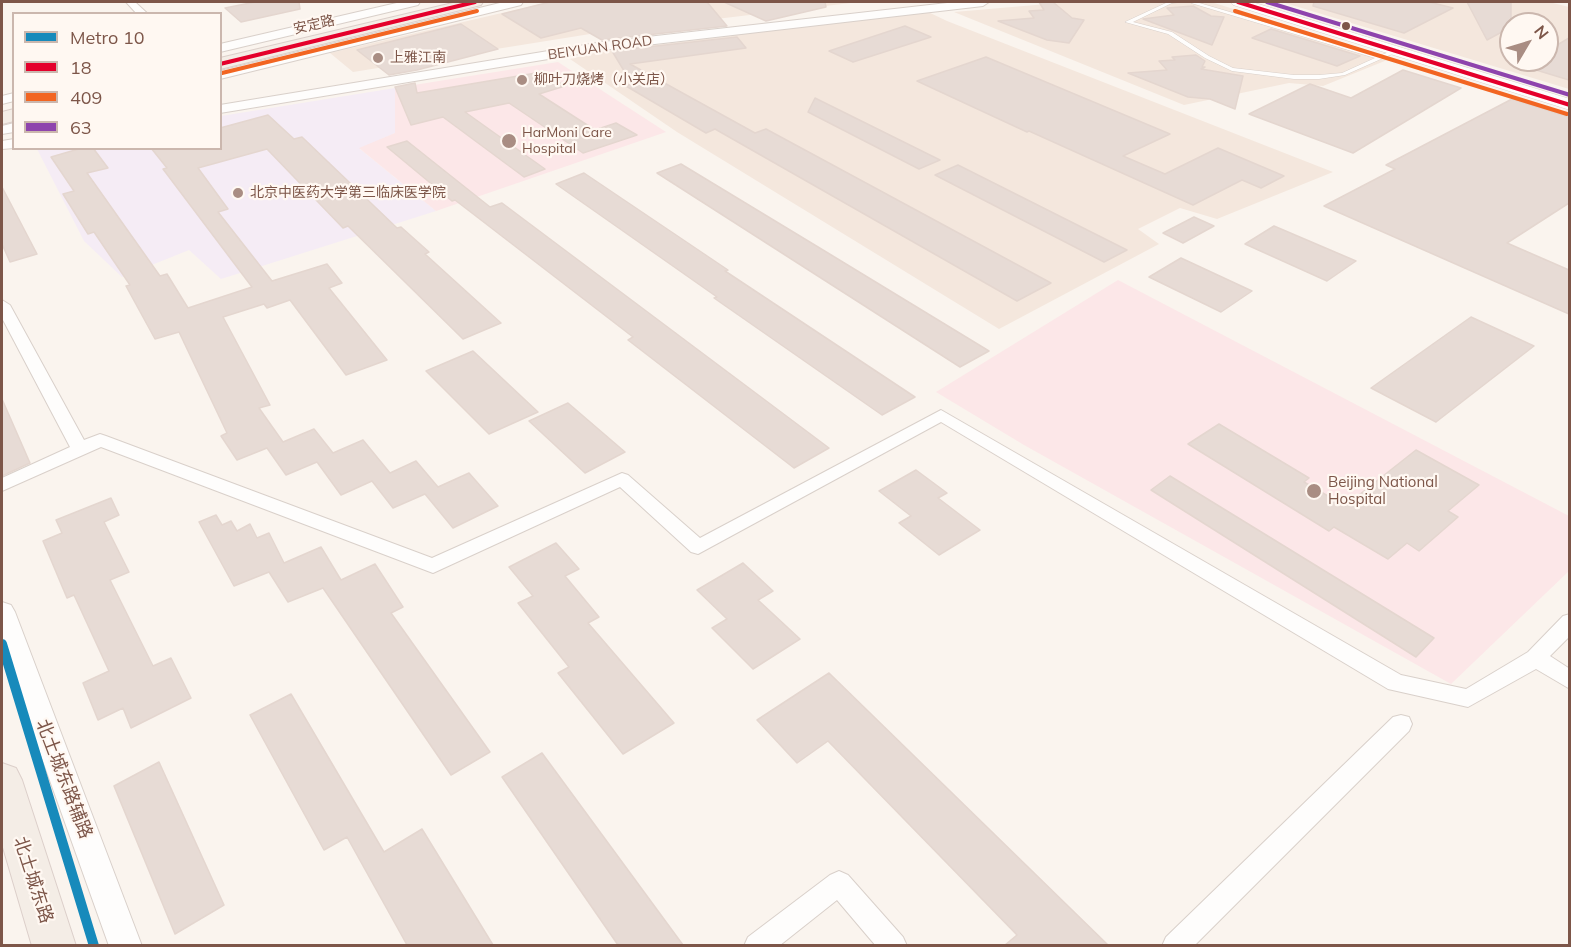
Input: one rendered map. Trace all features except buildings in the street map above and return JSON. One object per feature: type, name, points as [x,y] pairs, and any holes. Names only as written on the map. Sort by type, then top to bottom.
[{"type":"main road","points":[[222,57],[451,2]]},
{"type":"main road","points":[[222,64],[474,2]]},
{"type":"main road","points":[[1238,2],[1569,105]]},
{"type":"main road","points":[[1259,2],[1569,96]]},
{"type":"main road","name":"北土城东路","points":[[2,780],[54,945]]},
{"type":"street","name":"安定路","points":[[222,48],[414,2]]},
{"type":"street","points":[[222,75],[517,2]]},
{"type":"street","name":"BEIYUAN ROAD","points":[[222,109],[603,46],[982,2]]},
{"type":"street","points":[[2,304],[80,449]]},
{"type":"street","points":[[2,485],[100,440],[433,566],[622,480],[698,548],[941,414],[1396,683],[1468,698],[1536,658],[1569,622]]},
{"type":"street","name":"北土城东路辅路","points":[[2,612],[126,945]]},
{"type":"street","points":[[1536,658],[1569,680]]},
{"type":"street","points":[[1174,945],[1401,724]]},
{"type":"street","points":[[757,945],[839,883],[894,945]]},
{"type":"lane","points":[[1180,2],[1171,3],[1128,22],[1170,33],[1207,57],[1232,69],[1263,73],[1318,77],[1343,74],[1396,51]]},
{"type":"lane","points":[[1193,2],[1379,58]]},
{"type":"shaded area","points":[[549,2],[859,2],[590,34],[353,72],[330,53]]},
{"type":"shaded area","points":[[1070,2],[1211,2],[1392,58],[1323,86],[1289,83],[1184,105],[954,12]]},
{"type":"shaded area","points":[[1282,2],[1549,2],[1569,7],[1569,89],[1513,72],[1559,72],[1559,12],[1499,12],[1499,68]]},
{"type":"shaded area","points":[[926,11],[1333,172],[1217,219],[1180,208],[1138,229],[1159,244],[999,329],[677,132],[570,59],[599,52]]},
{"type":"shaded area","name":"HarMoni Care Hospital","points":[[558,62],[666,132],[436,211],[359,148],[395,133],[395,88]]},
{"type":"shaded area","name":"北京中医药大学第三临床医学院","points":[[395,88],[395,133],[360,149],[436,211],[221,279],[189,250],[122,277],[84,241],[38,150],[222,150],[222,116]]},
{"type":"shaded area","name":"Beijing National Hospital","points":[[1118,280],[1569,516],[1569,571],[1451,684],[1024,445],[936,392]]},
{"type":"metro line","name":"10","points":[[2,644],[94,946]]},
{"type":"transit line","name":"18","points":[[222,64],[475,2]]},
{"type":"transit line","name":"18","points":[[1238,2],[1570,105]]},
{"type":"transit line","name":"63","points":[[1267,2],[1570,95]]},
{"type":"transit line","name":"409","points":[[222,73],[477,11]]},
{"type":"transit line","name":"409","points":[[1235,11],[1567,114]]},
{"type":"place","name":"上雅江南","points":[[378,58]]},
{"type":"place","name":"柳叶刀烧烤（小关店）","points":[[522,80]]},
{"type":"place","name":"HarMoni Care Hospital","points":[[509,141]]},
{"type":"place","name":"北京中医药大学第三临床医学院","points":[[238,193]]},
{"type":"place","name":"Beijing National Hospital","points":[[1314,491]]}]
